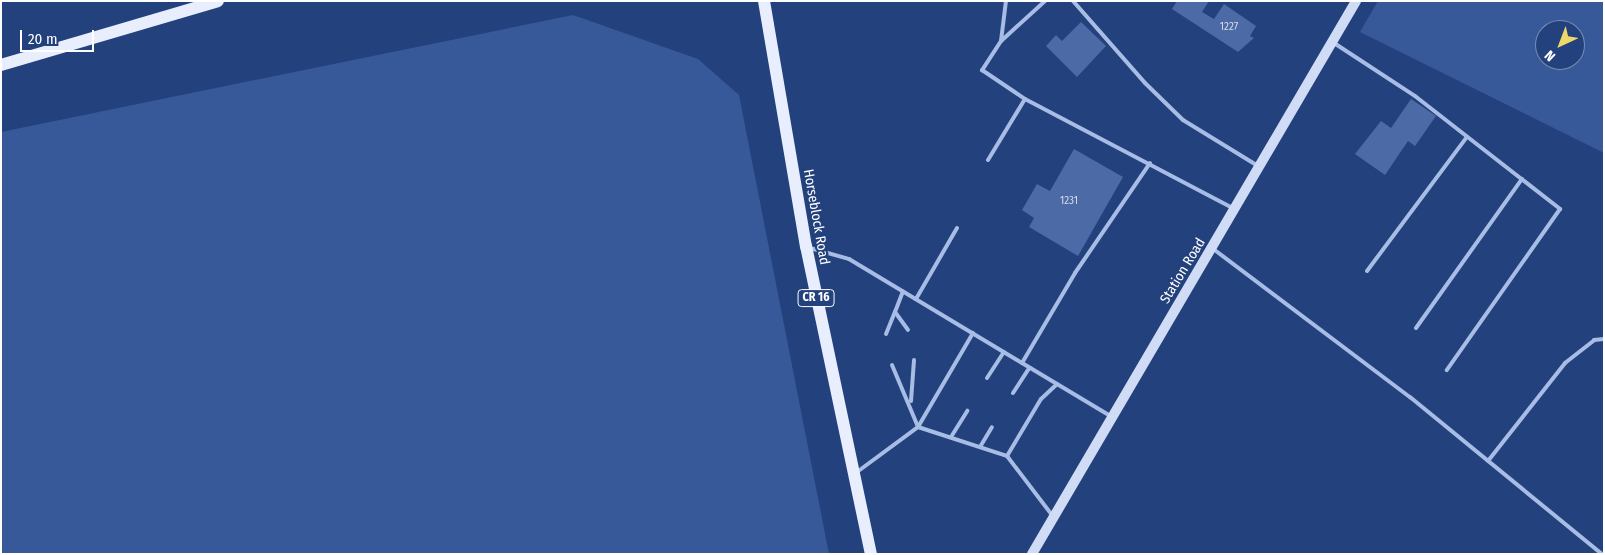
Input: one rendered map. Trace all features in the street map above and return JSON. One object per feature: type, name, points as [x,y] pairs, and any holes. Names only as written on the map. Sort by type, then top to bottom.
[{"type":"main road","points":[[1,65],[218,1]]},
{"type":"main road","name":"Station Road","points":[[1032,554],[1356,1]]},
{"type":"main road","name":"Horseblock Road","points":[[766,2],[806,246],[871,554]]},
{"type":"lane","points":[[1001,40],[1006,1]]},
{"type":"lane","points":[[1045,1],[1001,40],[982,70],[1025,98],[1235,210]]},
{"type":"lane","points":[[1073,1],[1144,83],[1183,120],[1260,167]]},
{"type":"lane","points":[[1332,42],[1415,96],[1466,138],[1522,178],[1560,209],[1447,370]]},
{"type":"lane","points":[[988,160],[1025,98]]},
{"type":"lane","points":[[1367,271],[1466,138]]},
{"type":"lane","points":[[1022,364],[1075,273],[1150,163]]},
{"type":"lane","points":[[1416,328],[1522,178]]},
{"type":"lane","points":[[916,299],[957,228]]},
{"type":"lane","points":[[806,246],[849,259],[1112,417]]},
{"type":"lane","points":[[1212,248],[1488,461],[1602,554]]},
{"type":"lane","points":[[886,334],[903,291]]},
{"type":"lane","points":[[895,312],[908,330]]},
{"type":"lane","points":[[853,474],[918,427],[973,333]]},
{"type":"lane","points":[[1488,461],[1565,363],[1594,340],[1604,339]]},
{"type":"lane","points":[[987,378],[1004,352]]},
{"type":"lane","points":[[911,402],[914,360]]},
{"type":"lane","points":[[892,365],[911,402],[918,427]]},
{"type":"lane","points":[[1013,393],[1029,368]]},
{"type":"lane","points":[[1007,456],[1041,399],[1058,384]]},
{"type":"lane","points":[[951,437],[967,411]]},
{"type":"lane","points":[[918,427],[1007,456],[1053,518]]},
{"type":"lane","points":[[980,447],[992,427]]},
{"type":"shaded area","points":[[1378,1],[1604,1],[1604,153],[1360,32]]},
{"type":"shaded area","points":[[573,15],[698,59],[739,95],[829,554],[1,554],[1,132]]},
{"type":"building","points":[[1177,1],[1209,1],[1202,12],[1214,19],[1224,4],[1256,26],[1250,36],[1254,38],[1238,52],[1172,9]]},
{"type":"building","points":[[1081,22],[1106,46],[1077,77],[1046,46],[1056,35],[1062,41]]},
{"type":"building","points":[[1411,99],[1436,116],[1415,146],[1408,141],[1385,175],[1355,154],[1381,121],[1391,128]]},
{"type":"building","points":[[1074,149],[1123,177],[1078,256],[1029,227],[1034,218],[1022,210],[1037,184],[1050,191]]}]
